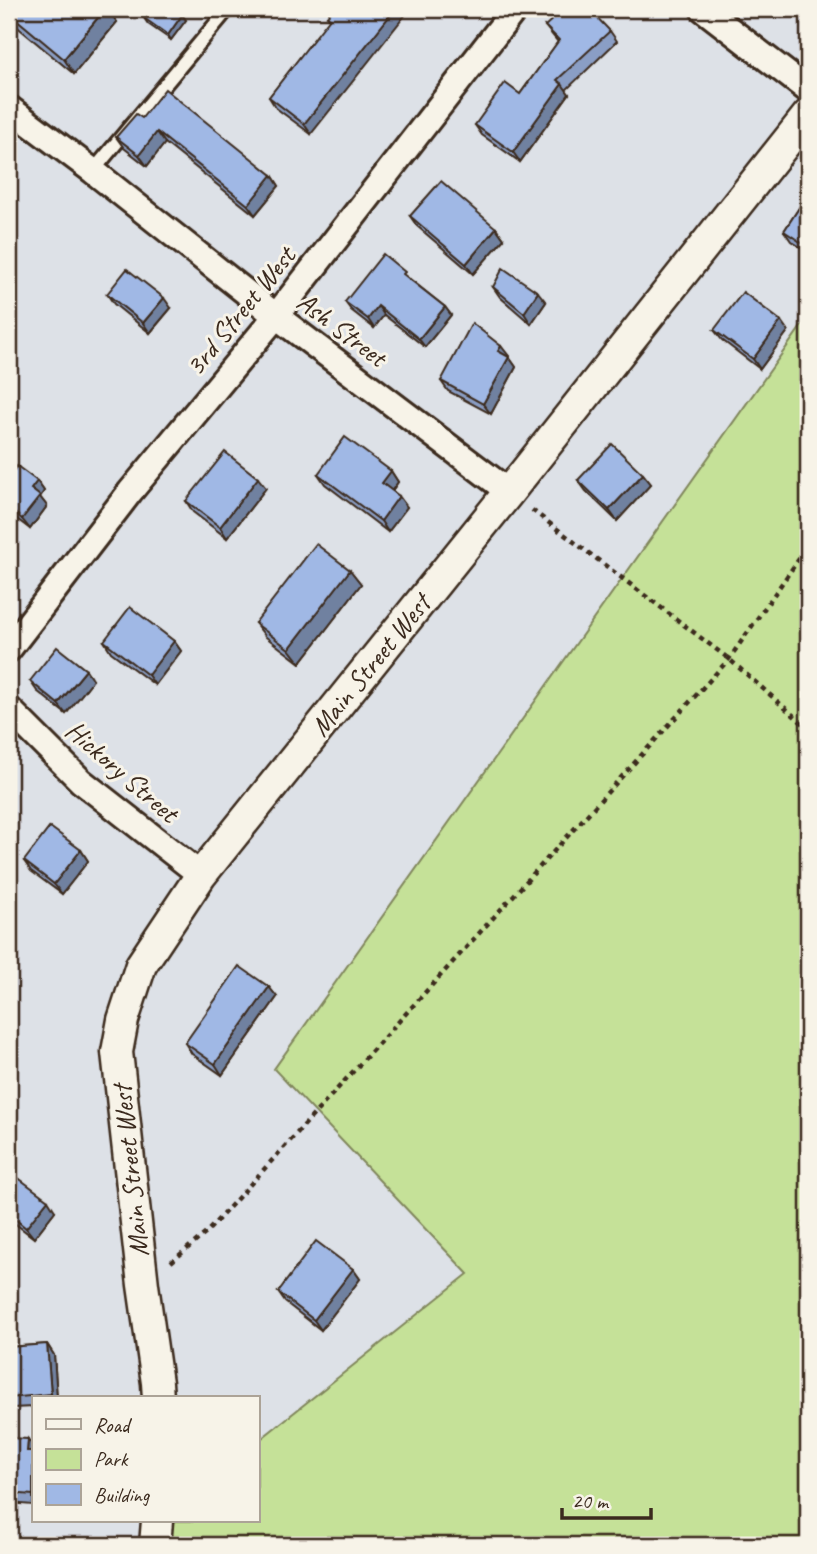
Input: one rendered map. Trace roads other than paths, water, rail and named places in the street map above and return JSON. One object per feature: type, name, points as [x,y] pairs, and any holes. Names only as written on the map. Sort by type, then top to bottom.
[{"type":"street","name":"3rd Street West","points":[[9,649],[130,492],[276,316],[514,9]]},
{"type":"street","points":[[703,9],[808,90]]},
{"type":"street","name":"Ash Street","points":[[9,108],[276,316],[509,492]]},
{"type":"street","name":"Main Street West","points":[[158,1396],[117,1052],[123,1020],[141,965],[201,875],[808,115]]},
{"type":"street","name":"Hickory Street","points":[[9,709],[81,781],[201,875]]},
{"type":"street","points":[[155,1545],[157,1522]]},
{"type":"lane","points":[[93,172],[228,9]]}]
